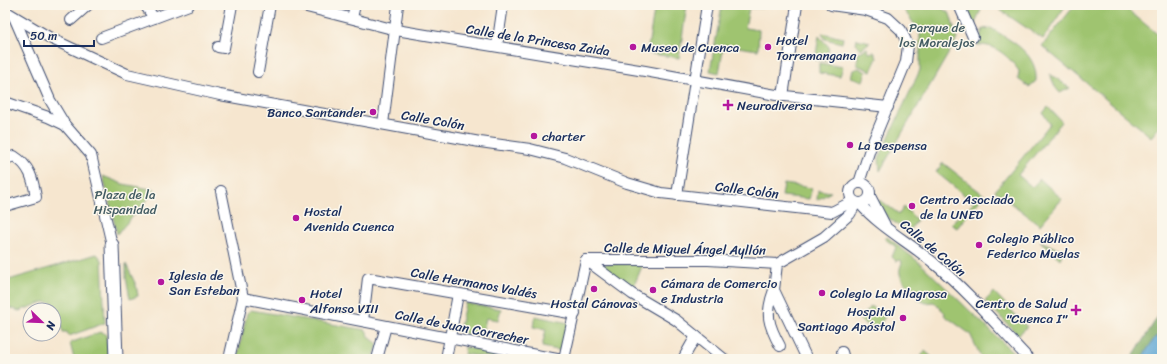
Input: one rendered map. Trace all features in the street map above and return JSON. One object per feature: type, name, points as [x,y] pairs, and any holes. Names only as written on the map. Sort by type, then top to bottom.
[{"type":"street","points":[[7,5],[14,17],[49,96],[65,125],[91,155],[112,245],[116,359]]},
{"type":"street","points":[[71,20],[88,5]]},
{"type":"street","points":[[145,5],[154,18]]},
{"type":"street","points":[[101,38],[188,5]]},
{"type":"street","points":[[218,46],[224,48],[232,5]]},
{"type":"street","points":[[258,72],[270,5]]},
{"type":"street","name":"Calle de la Princesa Zaida","points":[[299,5],[396,30],[497,46],[783,96],[888,107]]},
{"type":"street","points":[[352,18],[355,5]]},
{"type":"street","points":[[383,124],[398,5]]},
{"type":"street","points":[[497,46],[504,5]]},
{"type":"street","points":[[677,195],[707,5]]},
{"type":"street","points":[[783,96],[797,5]]},
{"type":"street","points":[[831,5],[866,10],[881,15],[896,24],[904,34],[908,45],[906,62],[859,183],[854,185],[850,190],[850,196],[856,202],[865,202],[870,196],[867,186],[859,183]]},
{"type":"street","points":[[959,5],[973,37]]},
{"type":"street","name":"Calle Colón","points":[[5,11],[52,39],[127,74],[220,95],[530,149],[565,158],[640,187],[677,195],[832,212],[856,202]]},
{"type":"street","points":[[34,112],[45,107],[49,96]]},
{"type":"street","points":[[5,102],[65,125]]},
{"type":"street","points":[[5,206],[36,197],[32,174],[22,161],[14,156],[6,159]]},
{"type":"street","points":[[221,191],[243,298],[229,359]]},
{"type":"street","name":"Calle de Colón","points":[[870,196],[886,227]]},
{"type":"street","name":"Calle de Colón","points":[[856,202],[869,214],[947,274],[1029,359]]},
{"type":"street","name":"Calle de Miguel Ángel Ayllón","points":[[586,260],[708,260],[777,264],[824,237],[850,214],[856,202]]},
{"type":"street","points":[[564,359],[586,260],[632,294],[676,320],[724,359]]},
{"type":"street","points":[[777,264],[774,290],[768,306],[770,328],[780,346]]},
{"type":"street","name":"Calle Hermanos Valdés","points":[[363,321],[368,278],[575,314]]},
{"type":"street","points":[[774,290],[807,359]]},
{"type":"street","points":[[446,359],[458,294]]},
{"type":"street","name":"Calle de Juan Correcher","points":[[243,298],[557,359]]},
{"type":"street","points":[[377,359],[386,326]]},
{"type":"street","points":[[683,359],[696,336]]},
{"type":"green space","points":[[655,5],[687,5],[679,58],[647,53]]},
{"type":"green space","points":[[722,5],[746,5],[763,8],[749,8],[745,28],[759,30],[758,50],[724,45],[719,73],[710,71]]},
{"type":"green space","name":"Parque de los Moralejos","points":[[895,5],[937,5],[950,14],[957,39],[880,171],[879,158],[920,70],[920,32],[904,10]]},
{"type":"green space","points":[[966,5],[983,5],[974,26]]},
{"type":"green space","points":[[1004,5],[1066,5],[1043,39],[1000,10]]},
{"type":"green space","points":[[1075,5],[1122,5],[1162,38],[1162,124],[1151,137],[1042,46]]},
{"type":"green space","points":[[991,28],[1015,43],[1028,55],[1033,63],[1036,81],[1029,87],[1018,79],[1019,71],[1006,56],[996,49],[984,45],[977,45],[983,29]]},
{"type":"green space","points":[[822,33],[843,38],[842,43],[825,39]]},
{"type":"green space","points":[[819,36],[829,47],[826,61],[815,60]]},
{"type":"green space","points":[[857,39],[870,42],[861,49],[856,43]]},
{"type":"green space","points":[[867,48],[869,53],[874,52],[877,58],[871,71],[857,65],[858,53]]},
{"type":"green space","points":[[819,63],[843,67],[840,76],[819,73]]},
{"type":"green space","points":[[859,68],[866,72],[863,81],[851,77],[853,70]]},
{"type":"green space","points":[[1050,74],[1070,88],[1060,93],[1055,87]]},
{"type":"green space","points":[[1048,107],[1062,122],[1018,175],[1032,187],[1040,179],[1062,199],[1040,225],[995,191],[1050,124],[1043,113]]},
{"type":"green space","points":[[943,163],[984,195],[957,228],[951,224],[974,203],[936,172]]},
{"type":"green space","name":"Plaza de la Hispanidad","points":[[103,176],[123,184],[156,190],[117,234]]},
{"type":"green space","points":[[784,184],[812,188],[809,199],[782,196]]},
{"type":"green space","points":[[818,190],[831,192],[817,200]]},
{"type":"green space","points":[[880,200],[899,214],[904,207],[917,220],[908,233],[886,216],[878,204]]},
{"type":"green space","points":[[887,237],[920,263],[1020,359],[982,359],[970,334],[944,315],[945,313],[934,302],[926,303],[917,299],[919,295],[901,278],[901,260],[896,261],[892,257],[896,247],[885,239]]},
{"type":"green space","points":[[1040,241],[1063,251],[1060,259]]},
{"type":"green space","points":[[97,254],[102,260],[105,323],[69,336],[67,332],[63,332],[62,329],[62,302],[22,302],[22,310],[19,311],[5,306],[5,281]]},
{"type":"green space","points":[[126,264],[136,285],[138,296],[130,299],[126,277]]},
{"type":"green space","points":[[597,264],[643,264],[633,288]]},
{"type":"green space","points":[[994,292],[1027,327],[1018,335],[985,301]]},
{"type":"green space","points":[[465,303],[501,309],[498,320],[486,318],[482,336],[459,332]]},
{"type":"green space","points":[[871,306],[885,317],[875,331],[860,320]]},
{"type":"green space","points":[[251,310],[366,330],[370,338],[378,344],[373,359],[237,359],[247,313]]},
{"type":"green space","points":[[1162,310],[1162,359],[1131,359]]},
{"type":"green space","points":[[535,316],[569,323],[563,351],[542,347],[546,329],[533,327]]},
{"type":"green space","points":[[100,332],[106,334],[109,359],[74,359],[70,343]]},
{"type":"green space","points":[[465,347],[527,359],[496,359],[464,354]]},
{"type":"green space","points":[[925,351],[934,359],[919,359]]},
{"type":"water","points":[[1156,336],[1162,341],[1162,357],[1160,359],[1141,359]]},
{"type":"place","name":"Museo de Cuenca","points":[[633,47]]},
{"type":"place","name":"Hotel Torremangana","points":[[768,47]]},
{"type":"place","name":"Neurodiversa","points":[[728,105]]},
{"type":"place","name":"Banco Santander","points":[[373,112]]},
{"type":"place","name":"charter","points":[[534,136]]},
{"type":"place","name":"La Despensa","points":[[850,145]]},
{"type":"place","name":"Centro Asociado de la UNED","points":[[912,206]]},
{"type":"place","name":"Hostal Avenida Cuenca","points":[[296,218]]},
{"type":"place","name":"Colegio Público Federico Muelas","points":[[979,245]]},
{"type":"place","name":"Iglesia de San Esteban","points":[[161,282]]},
{"type":"place","name":"Hostal Cánovas","points":[[594,289]]},
{"type":"place","name":"Cámara de Comercio e Industria","points":[[653,290]]},
{"type":"place","name":"Colegio La Milagrosa","points":[[822,293]]},
{"type":"place","name":"Hotel Alfonso VIII","points":[[302,300]]},
{"type":"place","name":"Centro de Salud \"Cuenca I\"","points":[[1076,310]]},
{"type":"place","name":"Hospital Santiago Apóstol","points":[[903,318]]}]
